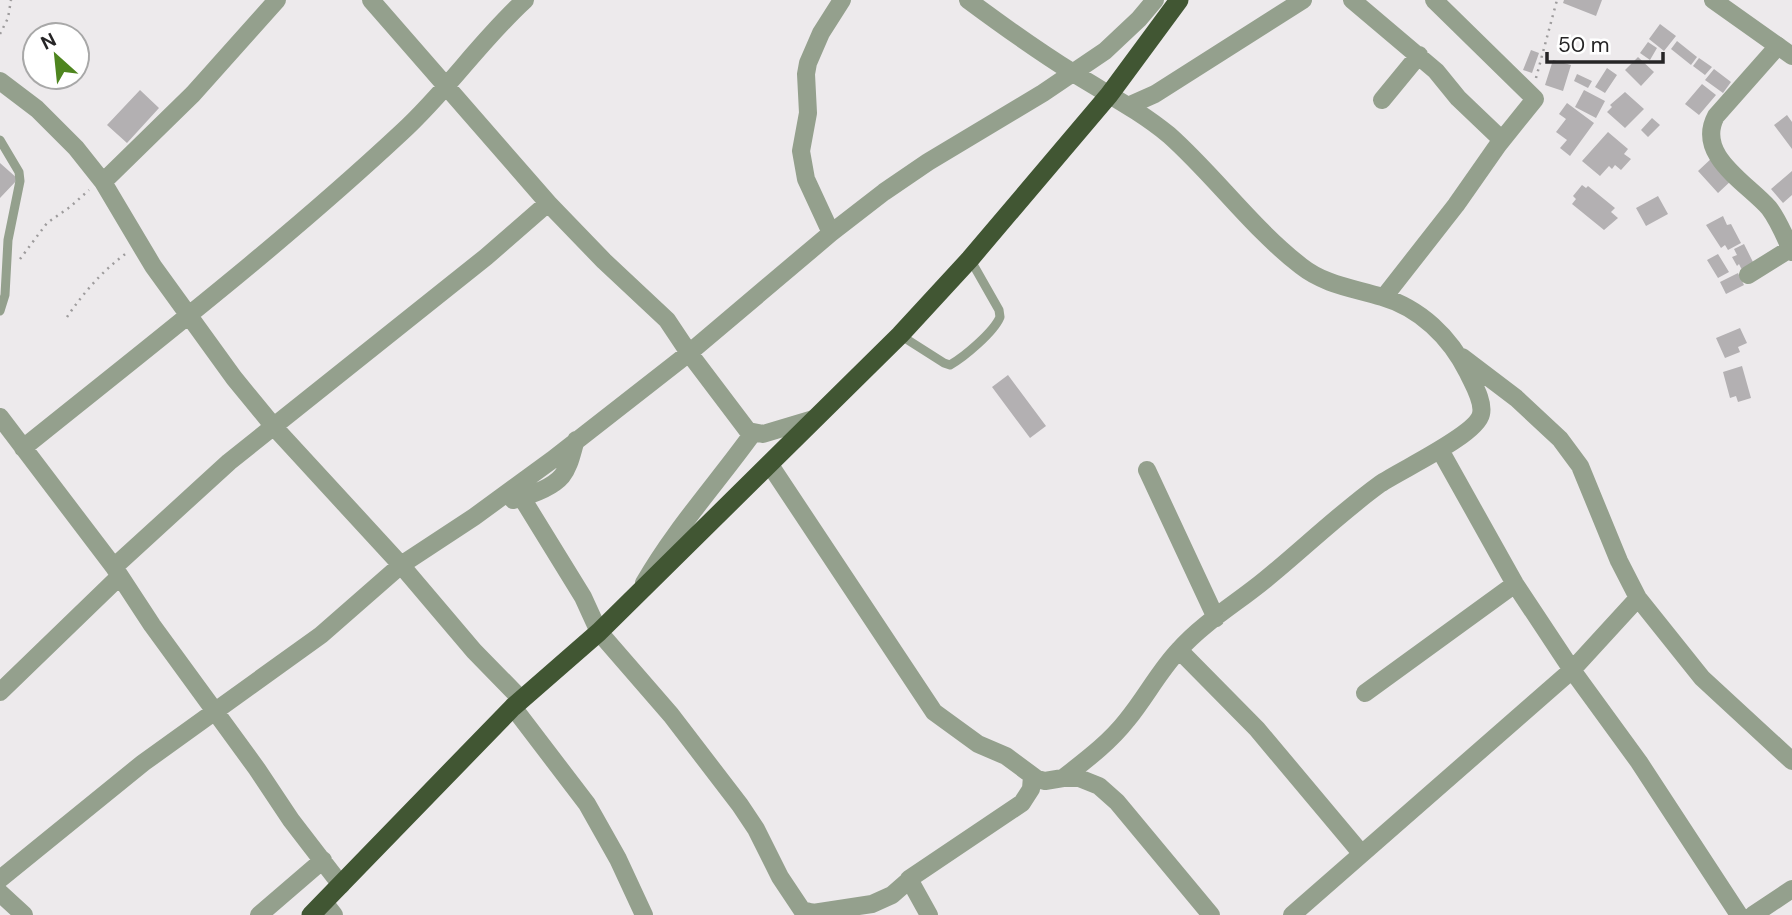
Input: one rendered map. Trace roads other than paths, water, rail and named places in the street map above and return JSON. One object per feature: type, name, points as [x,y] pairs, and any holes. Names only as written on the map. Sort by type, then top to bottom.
[{"type":"highway","points":[[323,911],[341,885],[517,703],[599,632],[900,335],[971,259],[1109,95],[1179,0]]},
{"type":"street","points":[[103,181],[193,94],[277,0]]},
{"type":"street","points":[[371,0],[548,203],[667,320],[688,353],[744,426],[753,433],[772,432],[813,419]]},
{"type":"street","points":[[23,448],[188,315],[404,131],[525,0]]},
{"type":"street","points":[[831,233],[806,178],[800,151],[808,113],[808,62],[821,33],[842,0]]},
{"type":"street","points":[[968,0],[1021,40],[1128,106],[1170,136],[1300,265],[1324,281],[1402,304],[1427,321],[1457,353],[1474,386],[1481,413],[1470,428],[1440,450],[1382,482],[1179,650],[1114,736],[1063,778]]},
{"type":"street","points":[[0,879],[143,764],[321,635],[401,565],[474,517],[688,353],[831,233],[928,162],[1044,93],[1120,38],[1155,0]]},
{"type":"street","points":[[1128,106],[1155,94],[1304,0]]},
{"type":"street","points":[[1352,0],[1419,55],[1458,98],[1502,140]]},
{"type":"street","points":[[1384,298],[1534,101],[1531,94],[1434,0]]},
{"type":"street","points":[[1713,0],[1785,51],[1716,116],[1711,128],[1710,139],[1719,157],[1771,211],[1791,250],[1748,275]]},
{"type":"street","points":[[1382,100],[1419,55]]},
{"type":"street","points":[[0,81],[37,109],[76,148],[103,181],[140,245],[234,378],[275,428],[401,565],[517,703],[587,804],[618,859],[644,915]]},
{"type":"street","points":[[0,692],[229,462],[275,428],[486,257],[548,203]]},
{"type":"street","points":[[1457,353],[1516,398],[1560,439],[1580,466],[1619,561],[1638,598],[1702,678],[1792,761]]},
{"type":"street","points":[[0,417],[117,572],[291,820],[341,885]]},
{"type":"street","points":[[638,594],[658,559],[753,433]]},
{"type":"street","points":[[474,517],[522,498],[561,477],[576,440]]},
{"type":"street","points":[[1440,450],[1516,584],[1572,670],[1639,762],[1740,915]]},
{"type":"street","points":[[770,464],[934,712],[978,744],[1006,756],[1032,776],[1045,781],[1079,778],[1093,783],[1117,802],[1211,915]]},
{"type":"street","points":[[1147,470],[1216,618]]},
{"type":"street","points":[[522,498],[583,597],[599,632],[671,715],[740,804],[780,877],[802,910],[813,913],[872,904],[892,895],[924,868],[1023,803],[1031,789],[1032,776]]},
{"type":"street","points":[[1365,693],[1516,584]]},
{"type":"street","points":[[1292,915],[1572,670],[1638,598]]},
{"type":"street","points":[[1179,650],[1257,729],[1361,853]]},
{"type":"street","points":[[259,915],[323,860]]},
{"type":"street","points":[[908,881],[929,915]]},
{"type":"street","points":[[1753,915],[1792,890]]},
{"type":"street","points":[[0,893],[24,915]]},
{"type":"lane","points":[[0,140],[13,160],[20,181],[8,240],[7,275],[0,311]]},
{"type":"lane","points":[[900,335],[950,365],[997,324],[999,310],[971,259]]}]
